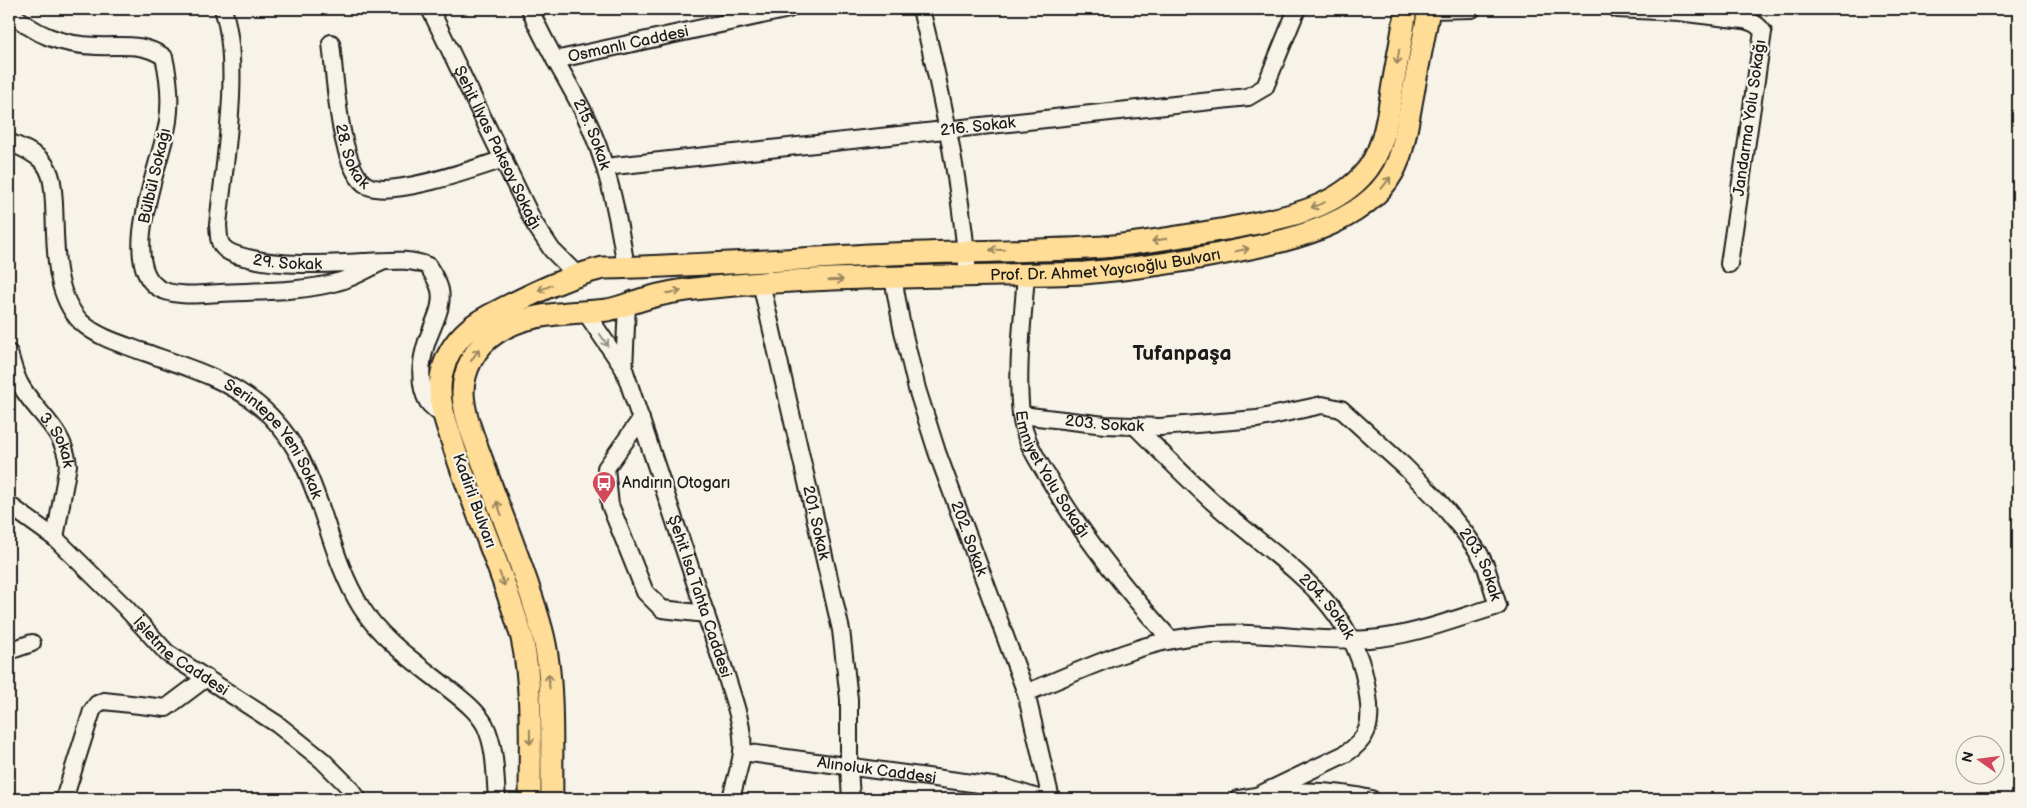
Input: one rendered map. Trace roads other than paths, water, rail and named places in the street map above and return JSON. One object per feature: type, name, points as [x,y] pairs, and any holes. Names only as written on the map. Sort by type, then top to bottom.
[{"type":"main road","name":"Prof. Dr. Ahmet Yaycıoğlu Bulvarı","points":[[626,268],[966,250],[1082,248],[1145,242],[1287,216],[1334,198],[1362,176],[1371,166],[1378,153],[1388,118],[1406,9]]},
{"type":"main road","name":"Prof. Dr. Ahmet Yaycıoğlu Bulvarı","points":[[627,304],[686,290],[761,283],[1113,271],[1179,262],[1274,243],[1328,226],[1349,215],[1377,194],[1394,170],[1406,127],[1429,9]]},
{"type":"main road","name":"Kadirli Bulvarı","points":[[530,799],[530,707],[522,638],[445,417],[440,394],[441,380],[451,351],[460,339],[469,329],[496,312],[531,294],[578,276],[603,268],[626,268]]},
{"type":"main road","points":[[626,268],[631,287],[627,304]]},
{"type":"main road","points":[[578,276],[577,293],[584,310]]},
{"type":"main road","name":"Kadirli Bulvarı","points":[[552,799],[551,714],[543,633],[530,591],[473,435],[465,409],[463,384],[468,366],[478,349],[508,326],[541,316],[584,310],[607,310],[627,304]]},
{"type":"street","name":"29. Sokak","points":[[223,9],[228,23],[231,81],[218,225],[219,240],[222,246],[228,251],[241,256],[274,262],[327,264],[409,260],[428,266],[440,295],[438,314],[425,347],[422,379],[424,393],[429,404],[445,417]]},
{"type":"street","name":"Şehit İlyas Paksoy Sokağı","points":[[430,9],[542,237],[578,276]]},
{"type":"street","name":"215. Sokak","points":[[530,9],[584,112],[605,168],[616,212],[626,268]]},
{"type":"street","name":"Osmanlı Caddesi","points":[[556,60],[786,9]]},
{"type":"street","points":[[921,9],[949,130],[968,276]]},
{"type":"street","name":"216. Sokak","points":[[605,168],[1248,97],[1265,87],[1297,9]]},
{"type":"street","points":[[1429,9],[1472,9]]},
{"type":"street","name":"Jandarma Yolu Sokağı","points":[[1617,9],[1678,12],[1744,20],[1760,27],[1762,32],[1728,264]]},
{"type":"street","name":"Bülbül Sokağı","points":[[9,11],[22,24],[44,36],[96,46],[141,46],[154,50],[164,57],[169,88],[168,122],[151,184],[142,243],[144,268],[149,280],[157,287],[175,293],[197,294],[306,287],[337,282],[382,262]]},
{"type":"street","name":"28. Sokak","points":[[331,43],[345,149],[355,174],[362,183],[377,189],[403,187],[504,159]]},
{"type":"street","name":"Serintepe Yeni Sokak","points":[[9,142],[31,152],[42,161],[49,171],[53,186],[57,266],[64,292],[81,322],[106,338],[220,381],[257,404],[277,424],[294,447],[311,480],[342,565],[361,607],[372,622],[399,650],[461,698],[484,724],[493,752],[497,799]]},
{"type":"street","name":"Emniyet Yolu Sokağı","points":[[1026,274],[1021,362],[1021,415],[1026,435],[1034,454],[1076,523],[1124,586],[1171,640]]},
{"type":"street","name":"202. Sokak","points":[[893,278],[908,356],[925,414],[1026,693],[1051,799]]},
{"type":"street","name":"201. Sokak","points":[[761,283],[841,630],[849,699],[851,799]]},
{"type":"street","name":"Şehit İsa Tahta Caddesi","points":[[624,369],[627,304]]},
{"type":"street","name":"Şehit İsa Tahta Caddesi","points":[[584,310],[624,369],[738,716],[742,752],[731,799]]},
{"type":"street","name":"3. Sokak","points":[[9,353],[20,384],[62,439],[67,454],[68,465],[55,538]]},
{"type":"street","name":"203. Sokak","points":[[1021,415],[1105,426],[1160,427],[1228,422],[1322,405],[1341,409],[1354,418],[1439,501],[1479,553],[1486,567],[1498,606],[1415,631],[1369,639],[1220,633],[1171,640],[1139,649],[1026,693]]},
{"type":"street","points":[[641,420],[606,468],[610,505],[645,592],[662,609],[706,614]]},
{"type":"street","name":"204. Sokak","points":[[1135,426],[1222,510],[1320,593],[1343,622],[1352,639],[1366,681],[1370,706],[1366,735],[1357,747],[1345,754],[1260,794]]},
{"type":"street","name":"İşletme Caddesi","points":[[9,505],[55,538],[125,607],[167,652],[264,715],[307,747],[338,774],[358,799]]},
{"type":"street","points":[[9,651],[32,643]]},
{"type":"street","points":[[64,799],[92,711],[97,704],[104,701],[166,708],[206,678]]},
{"type":"street","name":"Alınoluk Caddesi","points":[[742,752],[1006,788],[1041,799]]},
{"type":"street","points":[[1239,799],[1260,794],[1323,793],[1371,799]]},
{"type":"place","name":"Andırın Otogarı","points":[[604,504]]},
{"type":"district","name":"Tufanpaşa","points":[[1182,353]]}]
